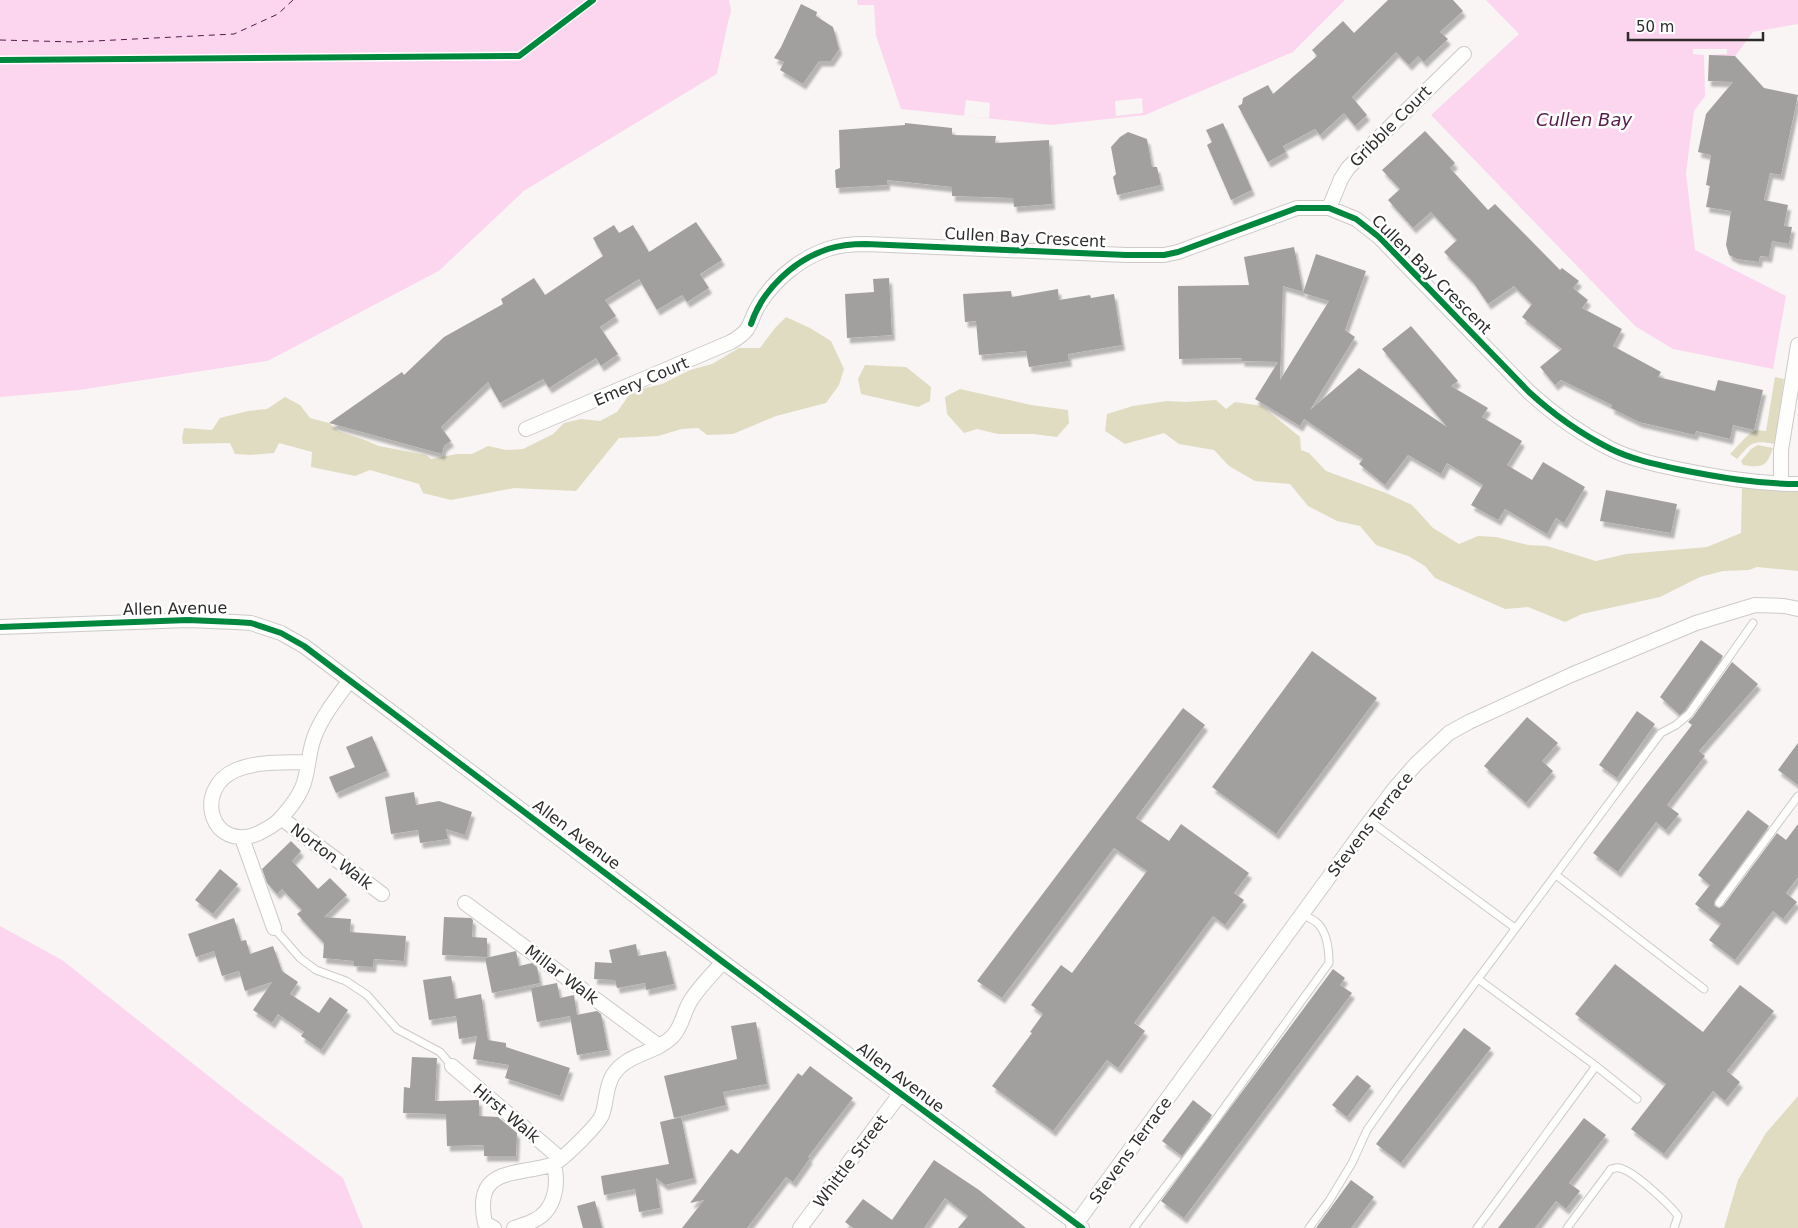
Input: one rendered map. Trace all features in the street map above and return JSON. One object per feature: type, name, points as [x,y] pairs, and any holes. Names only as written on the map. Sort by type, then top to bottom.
[{"type":"street","name":"Gribble Court","points":[[1328,208],[1348,168],[1464,54]]},
{"type":"street","name":"Cullen Bay Crescent","points":[[751,324],[754,313],[765,296],[792,268],[818,253],[842,246],[866,244],[1164,255],[1297,208],[1328,208],[1356,219],[1379,237],[1529,392],[1564,422],[1613,450],[1652,463],[1730,479],[1798,484]]},
{"type":"street","name":"Emery Court","points":[[526,429],[731,342],[747,331],[751,324]]},
{"type":"street","points":[[1781,484],[1781,450],[1798,346]]},
{"type":"street","name":"Stevens Terrace","points":[[1077,1227],[1395,788],[1449,733],[1492,710],[1696,623],[1755,605],[1784,606],[1798,609]]},
{"type":"street","name":"Allen Avenue","points":[[0,626],[188,620],[251,623],[281,632],[304,646],[350,680],[1077,1227]]},
{"type":"street","points":[[307,762],[246,766],[227,774],[219,781],[211,798],[214,820],[219,828],[226,834],[242,838],[266,830],[281,818],[305,780],[307,762],[320,724],[350,680]]},
{"type":"street","name":"Norton Walk","points":[[281,818],[382,894]]},
{"type":"street","points":[[242,838],[274,928]]},
{"type":"street","name":"Millar Walk","points":[[465,903],[659,1046]]},
{"type":"street","points":[[494,1228],[485,1223],[482,1209],[484,1191],[491,1182],[512,1172],[557,1162],[599,1122],[604,1110],[607,1088],[618,1068],[636,1055],[659,1046],[670,1039],[680,1028],[691,1000],[723,962]]},
{"type":"street","name":"Hirst Walk","points":[[452,1066],[557,1162]]},
{"type":"street","name":"Whittle Street","points":[[800,1228],[900,1094]]},
{"type":"street","points":[[514,1228],[535,1221],[549,1208],[556,1184],[557,1162]]},
{"type":"lane","points":[[1309,1228],[1329,1201],[1352,1163],[1367,1130],[1515,928],[1661,733],[1676,725],[1689,714],[1753,623]]},
{"type":"lane","points":[[1719,903],[1798,796]]},
{"type":"lane","points":[[1370,822],[1515,928]]},
{"type":"lane","points":[[1556,875],[1704,989]]},
{"type":"lane","points":[[1134,1228],[1329,964],[1328,946],[1322,930],[1317,923],[1302,914]]},
{"type":"lane","points":[[274,928],[300,958],[316,970],[346,981],[367,995],[397,1029],[440,1052],[452,1066]]},
{"type":"lane","points":[[1478,979],[1596,1066],[1637,1099]]},
{"type":"lane","points":[[1477,1228],[1596,1066]]},
{"type":"lane","points":[[1567,1228],[1611,1169],[1619,1168],[1629,1171],[1670,1205],[1678,1216],[1674,1228]]},
{"type":"shaded area","points":[[786,317],[810,328],[831,341],[844,369],[839,385],[826,403],[776,416],[733,434],[707,435],[698,428],[682,429],[658,436],[619,438],[576,491],[514,488],[451,500],[423,493],[419,484],[370,470],[355,476],[311,467],[312,452],[279,443],[274,453],[251,455],[235,454],[230,443],[183,444],[184,428],[212,430],[220,418],[248,411],[267,409],[285,397],[300,405],[310,418],[329,423],[338,431],[379,446],[426,455],[431,459],[457,454],[472,454],[488,446],[506,450],[523,449],[553,434],[564,423],[581,419],[600,421],[617,412],[632,391],[662,384],[690,370],[712,364],[739,348],[760,348]]},
{"type":"shaded area","points":[[865,365],[906,367],[931,387],[930,401],[918,407],[861,394],[858,379]]},
{"type":"shaded area","points":[[1775,377],[1784,379],[1775,444],[1761,442],[1753,444],[1737,459],[1730,454],[1746,437],[1755,430],[1766,431]]},
{"type":"shaded area","points":[[960,389],[1031,405],[1068,410],[1069,423],[1057,437],[1033,434],[998,434],[977,429],[964,433],[947,414],[945,397]]},
{"type":"shaded area","points":[[1216,400],[1226,409],[1235,402],[1262,406],[1300,437],[1301,450],[1309,453],[1326,471],[1386,493],[1412,505],[1433,528],[1459,544],[1478,536],[1496,537],[1528,545],[1547,546],[1596,561],[1626,554],[1707,547],[1741,533],[1742,488],[1798,490],[1798,571],[1757,567],[1749,570],[1723,571],[1700,577],[1660,597],[1582,614],[1565,622],[1528,607],[1505,609],[1435,578],[1425,566],[1408,556],[1376,545],[1360,526],[1337,521],[1308,506],[1290,484],[1255,481],[1229,466],[1214,450],[1179,444],[1164,433],[1125,444],[1105,431],[1107,414],[1133,406],[1167,401]]},
{"type":"shaded area","points":[[1758,445],[1773,448],[1766,463],[1759,466],[1743,465],[1741,461],[1751,449]]},
{"type":"shaded area","points":[[1798,1096],[1798,1228],[1724,1228],[1738,1180],[1766,1133]]},
{"type":"water","points":[[0,0],[729,0],[731,11],[717,74],[524,191],[439,271],[268,361],[80,390],[0,397]]},
{"type":"water","points":[[857,0],[1345,0],[1293,52],[1145,115],[1051,125],[901,109],[876,36],[874,5],[858,5]]},
{"type":"water","name":"Cullen Bay","points":[[1486,0],[1798,0],[1798,24],[1753,32],[1694,111],[1686,173],[1695,250],[1786,296],[1773,369],[1673,349],[1635,326],[1431,115],[1519,34]]},
{"type":"water","points":[[0,926],[62,960],[249,1108],[343,1178],[363,1228],[0,1228]]},
{"type":"pier","points":[[729,18],[732,19],[718,76],[526,193],[440,273],[268,364],[83,392],[80,390],[268,361],[439,271],[524,191],[717,74]]},
{"type":"pier","points":[[1693,49],[1727,49],[1727,54],[1709,55],[1708,81],[1716,81],[1705,97],[1704,55],[1693,54]]},
{"type":"pier","points":[[1142,98],[1143,113],[1116,116],[1115,101]]},
{"type":"pier","points":[[966,100],[990,103],[989,118],[964,116]]},
{"type":"building","points":[[1388,0],[1453,0],[1463,11],[1440,32],[1448,39],[1424,62],[1418,56],[1409,65],[1396,52],[1352,97],[1367,115],[1355,126],[1344,113],[1320,135],[1315,129],[1283,146],[1286,152],[1268,162],[1238,106],[1242,104],[1243,98],[1268,85],[1273,94],[1317,56],[1312,50],[1343,21],[1354,33]]},
{"type":"building","points":[[801,4],[817,12],[816,16],[833,27],[839,49],[831,61],[819,61],[803,84],[780,70],[784,62],[774,58]]},
{"type":"building","points":[[1709,55],[1735,56],[1764,88],[1798,95],[1781,175],[1770,173],[1764,200],[1788,205],[1784,226],[1792,227],[1789,244],[1772,241],[1769,257],[1760,256],[1759,262],[1737,259],[1729,255],[1726,245],[1731,211],[1706,207],[1710,186],[1706,185],[1711,155],[1698,152],[1706,114],[1733,82],[1708,81]]},
{"type":"building","points":[[905,123],[952,128],[952,135],[996,136],[995,143],[1049,140],[1052,204],[1014,207],[1013,198],[952,196],[952,187],[887,180],[887,185],[836,188],[835,170],[840,168],[839,130],[905,125]]},
{"type":"building","points":[[1223,123],[1252,190],[1231,200],[1207,145],[1212,142],[1206,130]]},
{"type":"building","points":[[1425,131],[1455,163],[1450,168],[1488,210],[1495,204],[1560,270],[1562,268],[1579,281],[1573,288],[1588,300],[1582,308],[1622,329],[1613,346],[1661,372],[1658,377],[1715,391],[1718,380],[1763,390],[1754,430],[1733,425],[1730,439],[1696,431],[1695,435],[1639,422],[1611,408],[1612,405],[1561,380],[1555,385],[1540,367],[1562,349],[1522,317],[1532,304],[1514,286],[1488,304],[1473,282],[1444,252],[1457,240],[1431,212],[1413,228],[1388,200],[1400,189],[1382,170]]},
{"type":"building","points":[[1128,132],[1147,139],[1152,167],[1157,167],[1161,185],[1117,195],[1113,177],[1116,174],[1111,147],[1120,137]]},
{"type":"building","points":[[696,222],[722,260],[700,274],[709,288],[687,302],[682,295],[657,310],[639,279],[605,300],[616,316],[600,327],[618,354],[601,366],[596,358],[549,388],[543,379],[500,403],[488,382],[441,427],[451,441],[444,446],[442,454],[329,423],[402,372],[404,375],[444,337],[503,304],[501,299],[534,278],[545,295],[603,256],[593,238],[614,225],[619,233],[633,225],[649,252]]},
{"type":"building","points":[[1294,247],[1303,292],[1283,286],[1280,380],[1329,301],[1303,293],[1316,254],[1366,271],[1345,330],[1355,337],[1310,410],[1359,368],[1447,427],[1382,349],[1411,326],[1458,381],[1451,386],[1488,408],[1482,417],[1522,441],[1507,465],[1532,480],[1543,462],[1585,487],[1564,523],[1556,518],[1547,534],[1505,509],[1498,520],[1471,505],[1483,485],[1447,463],[1441,474],[1408,455],[1385,485],[1359,464],[1363,459],[1304,419],[1300,426],[1255,399],[1278,362],[1241,361],[1242,358],[1179,359],[1178,286],[1249,285],[1244,257]]},
{"type":"building","points":[[889,278],[892,335],[847,338],[845,294],[874,292],[873,279]]},
{"type":"building","points":[[1058,289],[1059,300],[1090,295],[1091,298],[1114,294],[1122,345],[1068,354],[1069,361],[1029,367],[1026,351],[979,355],[976,321],[965,322],[963,294],[1011,291],[1012,297]]},
{"type":"building","points":[[1606,490],[1677,504],[1671,533],[1600,521]]},
{"type":"building","points":[[1701,640],[1723,656],[1680,715],[1660,697]]},
{"type":"building","points":[[1312,651],[1377,698],[1276,834],[1212,787]]},
{"type":"building","points":[[1732,662],[1758,684],[1699,751],[1705,756],[1667,805],[1679,814],[1666,830],[1656,822],[1618,872],[1593,853],[1692,725],[1688,722]]},
{"type":"building","points":[[1183,708],[1205,725],[1136,818],[1169,841],[1181,824],[1249,873],[1234,893],[1244,900],[1225,925],[1213,916],[1134,1023],[1145,1031],[1118,1068],[1107,1060],[1053,1131],[992,1086],[1032,1033],[1030,1032],[1043,1014],[1031,1005],[1061,965],[1072,973],[1147,871],[1114,848],[1002,998],[977,981]]},
{"type":"building","points":[[1637,711],[1655,724],[1617,778],[1599,765]]},
{"type":"building","points":[[1527,717],[1558,743],[1542,761],[1553,771],[1526,803],[1484,766]]},
{"type":"building","points":[[372,736],[387,771],[336,793],[329,777],[355,767],[346,747]]},
{"type":"building","points":[[1798,743],[1798,785],[1778,770]]},
{"type":"building","points":[[414,792],[416,805],[439,801],[472,812],[465,835],[446,829],[448,839],[420,843],[418,830],[391,834],[385,797]]},
{"type":"building","points":[[1748,810],[1769,826],[1715,900],[1714,906],[1719,908],[1723,906],[1777,833],[1786,840],[1798,824],[1798,877],[1786,893],[1797,902],[1783,919],[1773,911],[1735,960],[1709,940],[1721,924],[1695,904],[1710,885],[1698,875]]},
{"type":"building","points":[[291,841],[301,851],[292,861],[318,889],[330,878],[347,895],[324,917],[351,919],[350,932],[406,936],[404,961],[374,959],[373,967],[354,966],[354,961],[323,958],[324,943],[297,914],[302,910],[282,889],[277,894],[267,883],[262,869]]},
{"type":"building","points":[[220,869],[238,884],[213,914],[195,900]]},
{"type":"building","points":[[444,917],[471,918],[473,920],[472,937],[487,938],[487,957],[442,955]]},
{"type":"building","points":[[234,918],[241,941],[246,940],[250,954],[273,946],[282,971],[298,982],[290,994],[319,1013],[330,997],[348,1010],[321,1050],[301,1036],[304,1032],[278,1014],[272,1023],[253,1010],[272,982],[245,991],[239,971],[222,976],[214,951],[196,957],[188,934]]},
{"type":"building","points":[[636,944],[638,956],[666,951],[674,984],[646,990],[645,983],[617,988],[615,980],[594,979],[595,962],[612,963],[609,950]]},
{"type":"building","points":[[516,951],[519,966],[532,963],[537,967],[540,983],[492,993],[485,958]]},
{"type":"building","points":[[1615,964],[1703,1032],[1740,985],[1774,1011],[1727,1071],[1740,1082],[1725,1101],[1713,1091],[1664,1154],[1631,1129],[1666,1084],[1575,1014]]},
{"type":"building","points":[[1333,969],[1345,978],[1340,985],[1352,993],[1184,1218],[1161,1201]]},
{"type":"building","points":[[451,976],[455,999],[481,994],[488,1040],[506,1043],[506,1047],[570,1068],[560,1096],[505,1078],[509,1065],[473,1059],[477,1036],[459,1039],[456,1016],[429,1020],[423,980]]},
{"type":"building","points":[[557,983],[560,998],[574,995],[577,1015],[597,1011],[601,1014],[608,1050],[577,1055],[570,1016],[537,1022],[531,988]]},
{"type":"building","points":[[756,1022],[767,1084],[723,1092],[726,1105],[674,1118],[664,1076],[737,1059],[731,1026]]},
{"type":"building","points":[[1464,1028],[1491,1048],[1401,1163],[1376,1144]]},
{"type":"building","points":[[412,1057],[437,1058],[435,1101],[479,1100],[479,1116],[498,1117],[517,1133],[516,1156],[484,1156],[484,1145],[447,1146],[446,1114],[403,1113],[404,1087],[410,1088]]},
{"type":"building","points":[[810,1066],[853,1098],[808,1157],[810,1158],[793,1182],[786,1177],[747,1228],[682,1228],[704,1200],[690,1203],[731,1149],[738,1154],[798,1073],[802,1076]]},
{"type":"building","points":[[1357,1075],[1371,1086],[1347,1117],[1332,1105]]},
{"type":"building","points":[[1193,1100],[1212,1115],[1182,1156],[1162,1141]]},
{"type":"building","points":[[681,1117],[694,1178],[665,1185],[656,1178],[660,1208],[639,1212],[635,1189],[604,1195],[601,1176],[669,1164],[660,1122]]},
{"type":"building","points":[[1584,1118],[1606,1135],[1569,1183],[1580,1191],[1566,1209],[1556,1201],[1535,1228],[1498,1228]]},
{"type":"building","points":[[934,1160],[979,1190],[1026,1228],[958,1228],[968,1216],[945,1198],[924,1228],[853,1228],[845,1222],[863,1199],[892,1220]]},
{"type":"building","points":[[1351,1180],[1374,1197],[1351,1228],[1316,1228]]},
{"type":"building","points":[[595,1201],[602,1228],[583,1228],[577,1206]]},
{"type":"ferry route","points":[[0,40],[75,42],[234,34],[278,14],[293,0]]},
{"type":"ferry route","points":[[0,60],[519,56],[593,0]]},
{"type":"cycle path","points":[[0,60],[519,56],[593,0]]},
{"type":"cycle path","points":[[751,324],[763,299],[781,278],[815,254],[837,247],[866,244],[1164,255],[1178,252],[1297,208],[1329,208],[1356,219],[1379,237],[1529,392],[1558,416],[1589,437],[1627,456],[1668,467],[1737,480],[1798,484]]},
{"type":"cycle path","points":[[0,627],[188,620],[251,623],[281,633],[304,646],[723,962],[1082,1228]]}]
